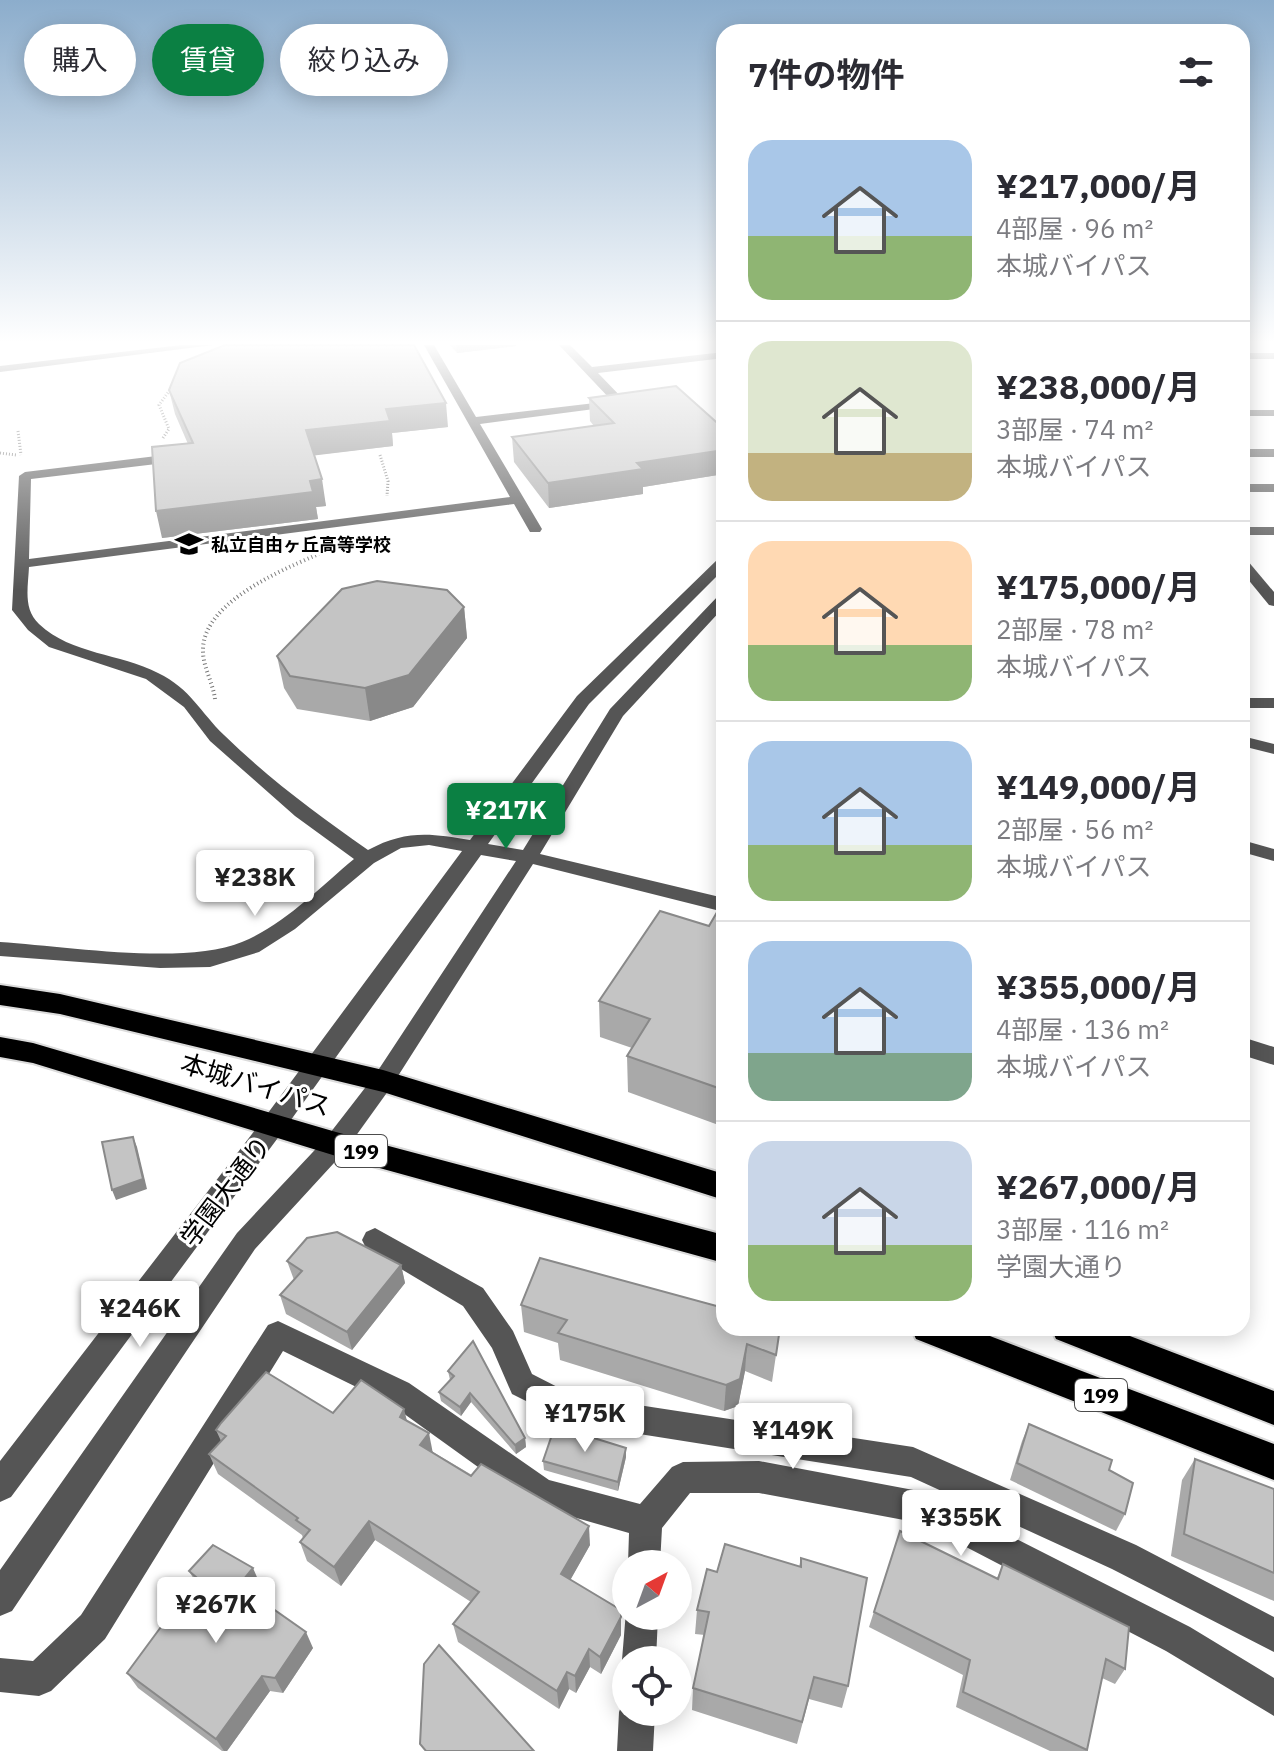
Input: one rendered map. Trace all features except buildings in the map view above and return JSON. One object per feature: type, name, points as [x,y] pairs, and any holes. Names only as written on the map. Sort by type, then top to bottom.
[{"type":"highway","name":"本城バイパス","points":[[0,995],[60,1004],[383,1081],[716,1185]]},
{"type":"highway","name":"本城バイパス","points":[[0,1047],[33,1053],[336,1144],[716,1247]]},
{"type":"highway","name":"199","points":[[949,1336],[1274,1462]]},
{"type":"highway","name":"199","points":[[1089,1336],[1274,1408]]},
{"type":"street","points":[[478,427],[535,529]]},
{"type":"street","points":[[1250,453],[1274,453]]},
{"type":"street","points":[[173,458],[25,476],[18,567],[20,610],[33,627],[55,644],[152,676],[190,703],[216,737],[302,812],[367,859]]},
{"type":"street","points":[[1250,488],[1274,488]]},
{"type":"street","points":[[18,567],[518,500]]},
{"type":"street","points":[[1250,531],[1274,531]]},
{"type":"street","name":"学園大通り","points":[[0,1486],[274,1124],[583,700],[716,569]]},
{"type":"street","points":[[1250,570],[1267,585],[1274,602]]},
{"type":"street","points":[[0,1599],[246,1241],[336,1144],[383,1081],[528,857],[616,713],[716,607]]},
{"type":"street","points":[[1250,703],[1274,703]]},
{"type":"street","points":[[1250,743],[1274,749]]},
{"type":"street","points":[[0,949],[160,961],[210,960],[251,947],[288,924],[367,859],[396,843],[429,839],[528,857],[716,903]]},
{"type":"street","points":[[1250,848],[1274,855]]},
{"type":"street","points":[[1250,1048],[1274,1056]]},
{"type":"street","points":[[375,1240],[473,1297],[503,1340],[522,1384],[570,1409],[913,1462],[1124,1557],[1274,1635]]},
{"type":"street","points":[[0,1675],[39,1679],[93,1627],[278,1334],[399,1393],[542,1494],[646,1522]]},
{"type":"street","points":[[645,1550],[646,1522],[683,1478],[759,1477],[924,1508],[1178,1639],[1274,1698]]},
{"type":"street","points":[[635,1751],[636,1726]]},
{"type":"path","points":[[149,461],[168,427]]},
{"type":"path","points":[[0,453],[21,456]]},
{"type":"path","points":[[216,701],[214,681],[203,650],[208,632],[226,609],[256,583],[344,543],[374,517],[387,499],[388,481],[380,455]]},
{"type":"place","name":"私立自由ヶ丘高等学校","points":[[189,544]]}]
